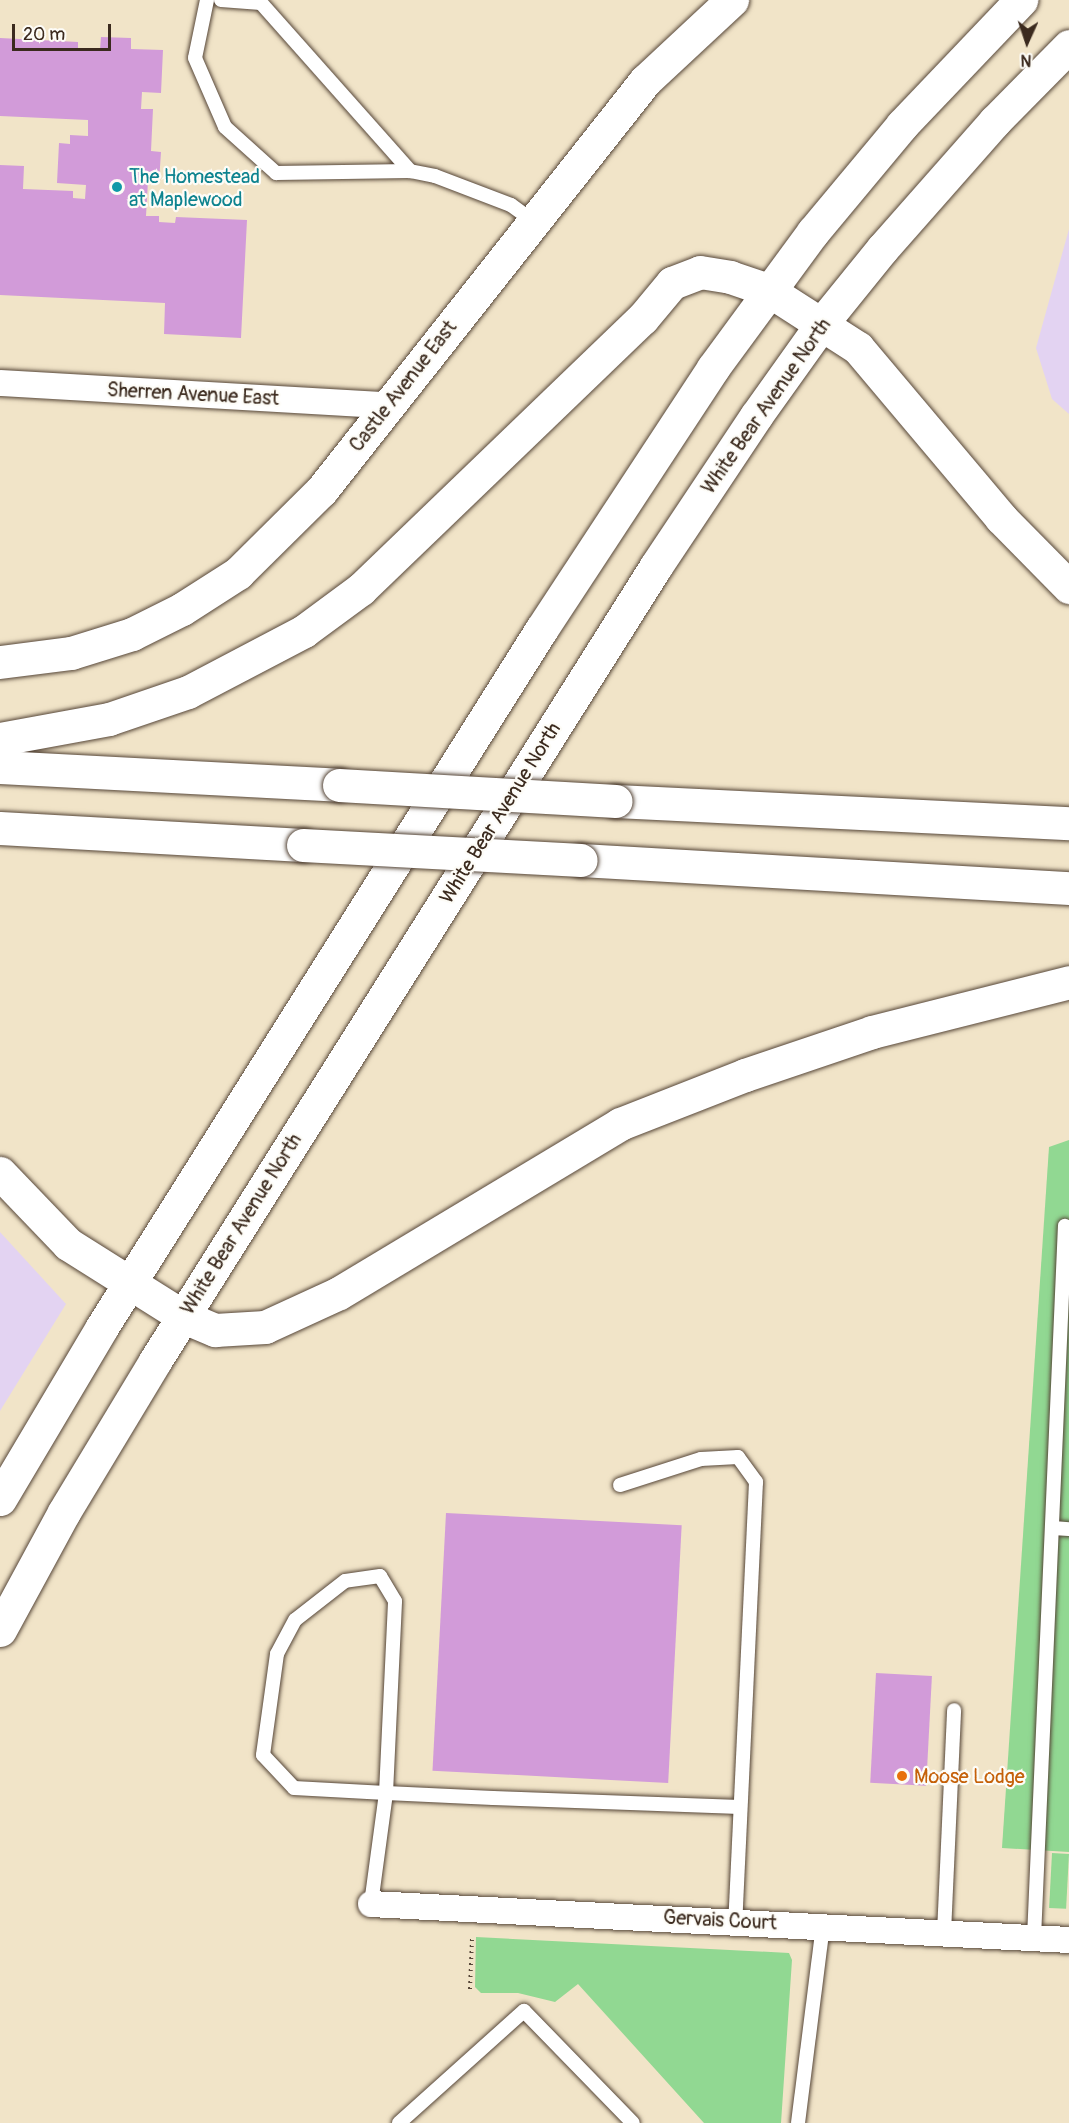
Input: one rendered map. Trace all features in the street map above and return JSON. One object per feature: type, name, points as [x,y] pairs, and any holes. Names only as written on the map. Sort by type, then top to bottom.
[{"type":"main road","name":"Castle Avenue East","points":[[0,662],[71,653],[132,634],[182,609],[238,573],[321,491],[385,405],[645,81],[732,0]]},
{"type":"main road","points":[[0,1499],[128,1284],[541,630],[768,290],[902,125],[1021,0]]},
{"type":"main road","name":"White Bear Avenue North","points":[[0,1630],[64,1512],[183,1317],[656,566],[823,322],[935,187],[1069,46]]},
{"type":"main road","points":[[0,739],[109,719],[188,692],[304,631],[362,590],[642,319],[672,283],[700,272],[730,276],[768,290],[823,322],[858,348],[1001,518],[1069,587]]},
{"type":"main road","points":[[0,767],[1069,824]]},
{"type":"main road","points":[[0,828],[1069,888]]},
{"type":"main road","points":[[0,1173],[68,1244],[183,1317],[214,1330],[265,1327],[339,1293],[620,1124],[745,1075],[872,1032],[1069,982]]},
{"type":"street","name":"Sherren Avenue East","points":[[0,383],[385,405]]},
{"type":"street","name":"Gervais Court","points":[[371,1904],[823,1925],[1069,1940]]},
{"type":"lane","points":[[207,0],[195,58],[225,128],[276,173],[410,171],[435,176],[511,205],[533,221]]},
{"type":"lane","points":[[221,0],[261,3],[410,171]]},
{"type":"lane","points":[[1034,1938],[1065,1226],[1069,1233]]},
{"type":"lane","points":[[620,1485],[701,1459],[738,1457],[756,1482],[735,1921]]},
{"type":"lane","points":[[1053,1528],[1069,1529]]},
{"type":"lane","points":[[371,1904],[387,1793],[395,1601],[380,1576],[345,1581],[294,1620],[278,1654],[263,1755],[294,1788],[387,1793],[740,1807]]},
{"type":"lane","points":[[944,1933],[954,1710]]},
{"type":"lane","points":[[798,2123],[823,1925]]},
{"type":"lane","points":[[399,2123],[524,2011],[633,2123]]},
{"type":"path","points":[[470,1989],[474,1908]]},
{"type":"shaded area","points":[[1069,229],[1069,414],[1052,399],[1036,348]]},
{"type":"shaded area","points":[[0,1232],[66,1304],[0,1411]]},
{"type":"green space","points":[[1069,1140],[1069,1852],[1002,1848],[1049,1147]]},
{"type":"green space","points":[[1052,1853],[1069,1854],[1066,1909],[1049,1908]]},
{"type":"green space","points":[[476,1937],[789,1953],[792,1960],[781,2123],[704,2123],[578,1984],[555,2002],[518,1993],[481,1993],[475,1987]]},
{"type":"building","name":"The Homestead at Maplewood","points":[[101,37],[131,38],[131,49],[163,50],[161,93],[142,92],[141,109],[153,109],[151,151],[161,152],[159,182],[148,181],[146,216],[159,216],[159,222],[175,223],[176,217],[247,220],[241,338],[164,334],[165,303],[0,295],[0,165],[24,166],[23,189],[73,191],[73,198],[85,199],[86,185],[57,183],[59,143],[70,144],[70,135],[88,136],[88,120],[0,116],[0,38],[78,42],[78,49],[100,50]]},
{"type":"building","points":[[446,1513],[682,1525],[668,1783],[432,1771]]},
{"type":"building","points":[[876,1673],[932,1676],[926,1786],[870,1783]]},
{"type":"place","name":"The Homestead at Maplewood","points":[[117,187]]},
{"type":"place","name":"Moose Lodge","points":[[902,1776]]}]
